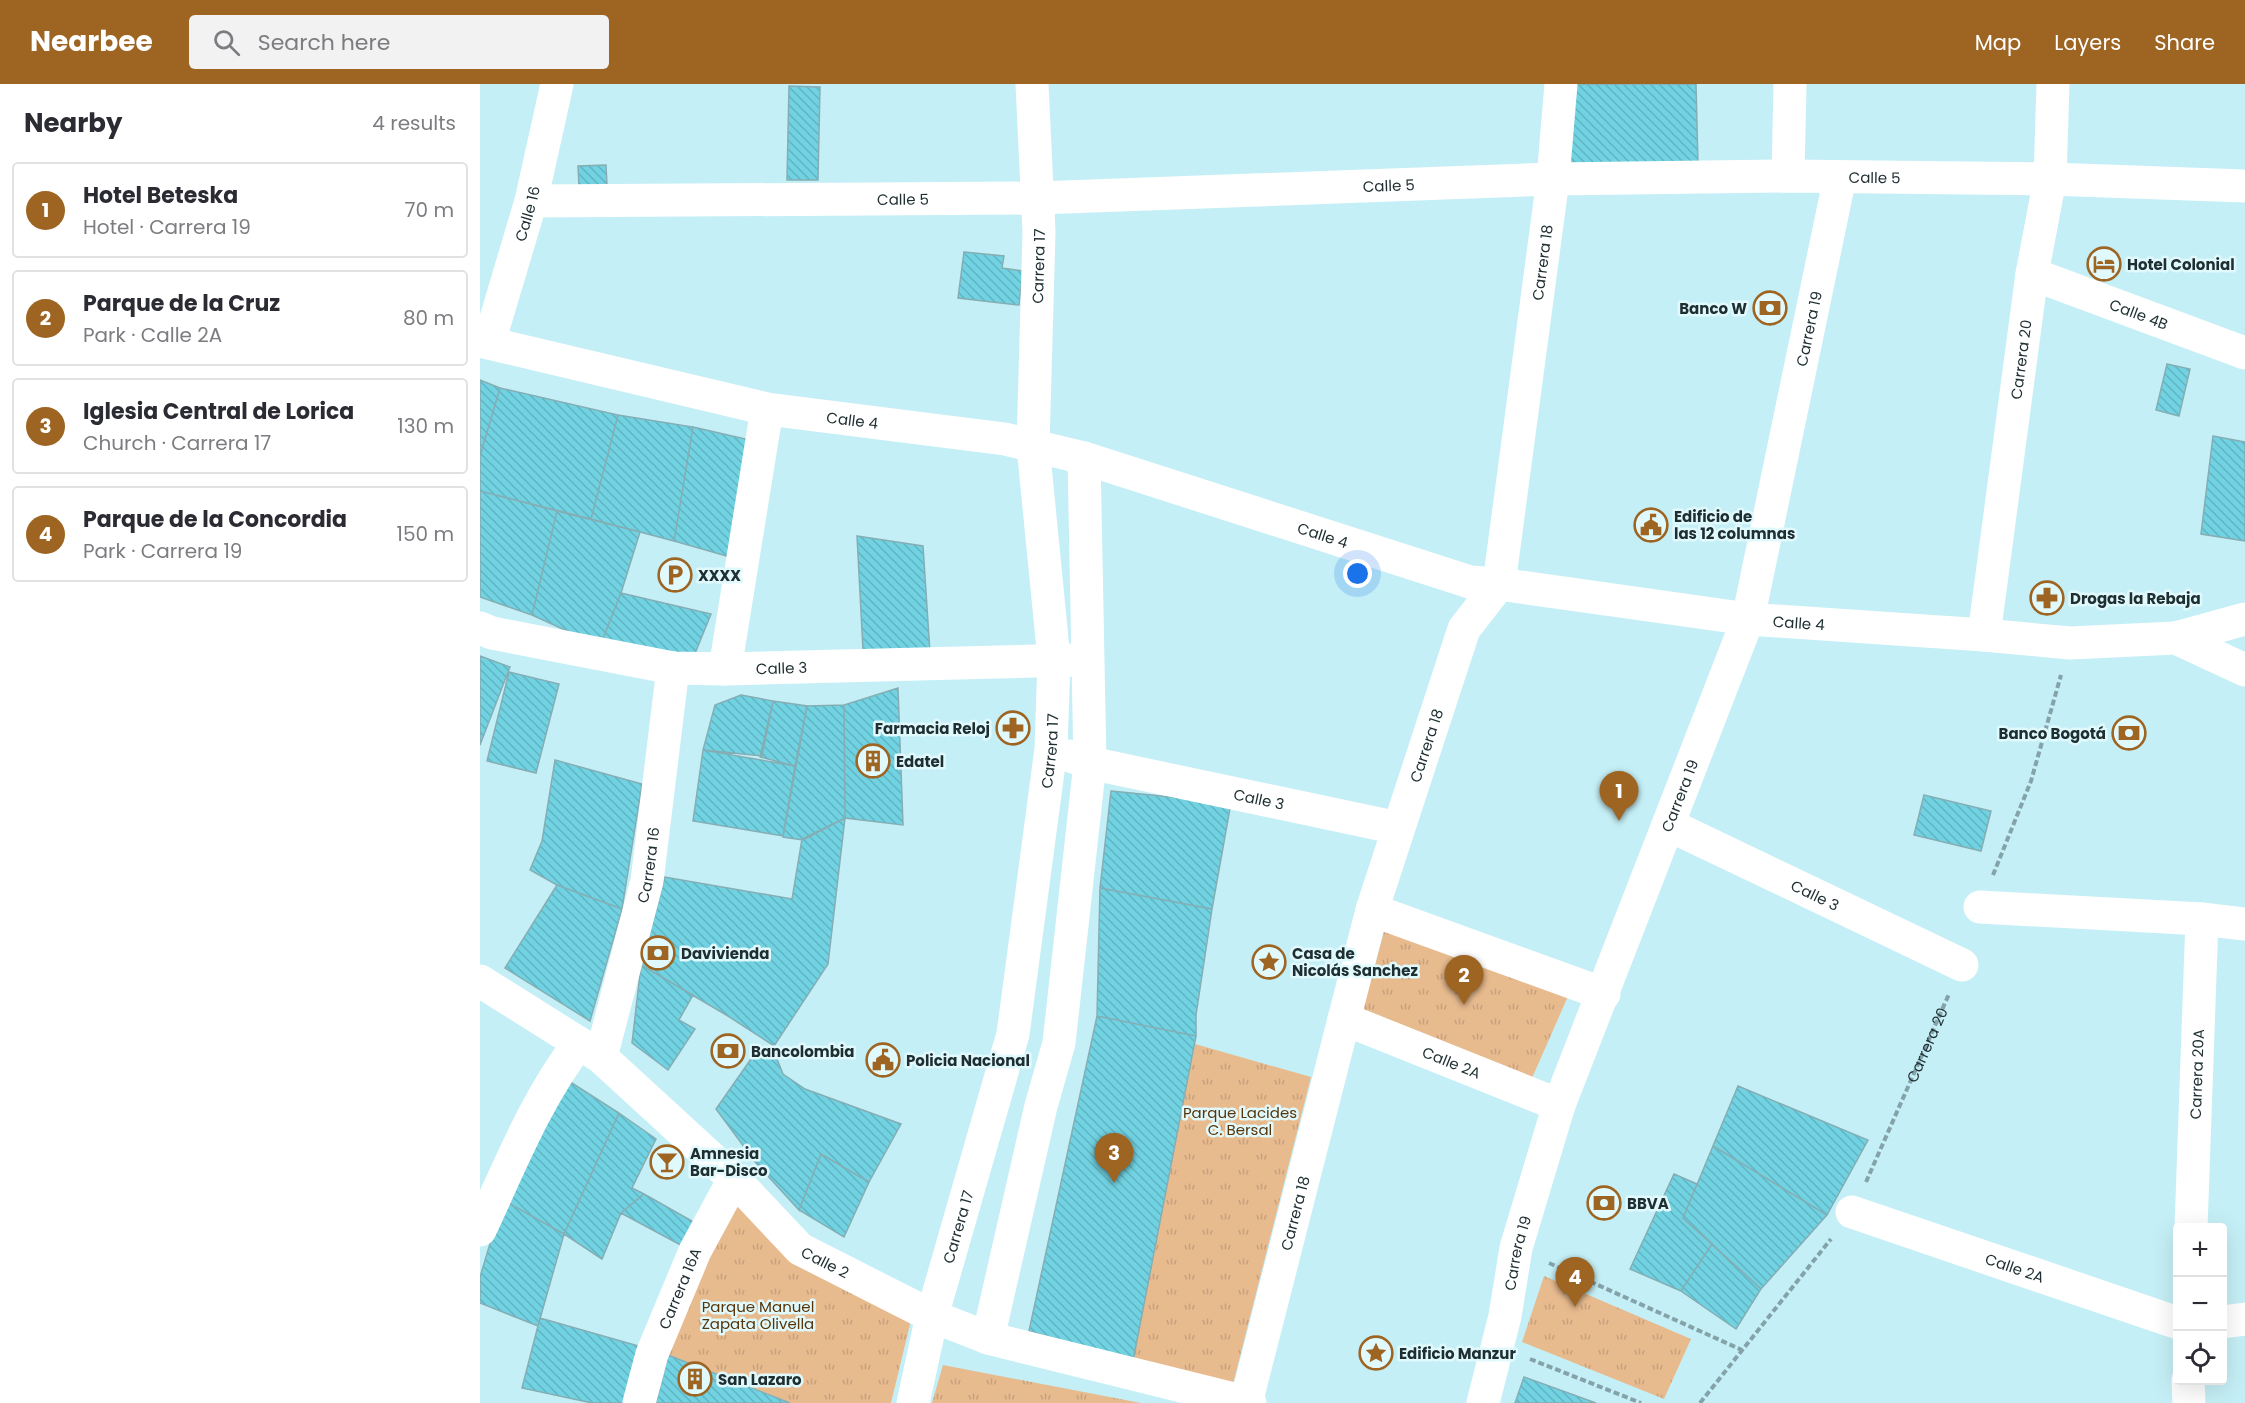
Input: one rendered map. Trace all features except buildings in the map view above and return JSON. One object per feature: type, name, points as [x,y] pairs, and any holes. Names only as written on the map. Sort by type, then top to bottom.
[{"type":"street","name":"Calle 16","points":[[484,342],[531,201],[557,84]]},
{"type":"street","name":"Carrera 17","points":[[913,1403],[932,1316],[1013,1034],[1051,749],[1054,659],[1033,446],[1040,232],[1032,84]]},
{"type":"street","name":"Carrera 18","points":[[1247,1403],[1372,910],[1464,629],[1499,584],[1553,179],[1561,84]]},
{"type":"street","points":[[1788,176],[1790,84]]},
{"type":"street","name":"Carrera 20","points":[[1984,634],[2032,274],[2050,179],[2053,84]]},
{"type":"street","name":"Calle 5","points":[[531,201],[1038,198],[1553,179],[1788,176],[2050,179],[2245,186]]},
{"type":"street","name":"Carrera 19","points":[[1483,1403],[1498,1346],[1516,1248],[1559,1105],[1748,619],[1840,177]]},
{"type":"street","name":"Calle 4B","points":[[2032,274],[2245,353]]},
{"type":"street","name":"Calle 4","points":[[484,342],[767,409],[1005,439],[1084,458],[1470,582],[1499,584],[1748,619],[1984,634],[2070,643],[2176,638],[2245,670]]},
{"type":"street","points":[[724,669],[767,409]]},
{"type":"street","points":[[988,1338],[1041,1106],[1059,1042],[1090,763],[1084,458]]},
{"type":"street","points":[[2176,638],[2245,619]]},
{"type":"street","name":"Calle 3","points":[[480,628],[492,633],[673,668],[724,669],[1054,659],[1088,660]]},
{"type":"street","name":"Carrera 16","points":[[480,1230],[542,1097],[590,1050],[647,881],[673,668]]},
{"type":"street","name":"Calle 3","points":[[1051,749],[1090,763],[1398,828]]},
{"type":"street","name":"Calle 3","points":[[1669,825],[1962,965]]},
{"type":"street","points":[[1980,907],[2202,919],[2245,924]]},
{"type":"street","points":[[1372,910],[1604,994]]},
{"type":"street","name":"Carrera 20A","points":[[2191,1223],[2202,919]]},
{"type":"street","name":"Calle 2","points":[[480,981],[590,1050],[734,1179],[800,1250],[932,1316],[988,1338],[1247,1403]]},
{"type":"street","name":"Calle 2A","points":[[1344,1019],[1559,1105]]},
{"type":"street","points":[[1013,1034],[1059,1042]]},
{"type":"street","name":"Carrera 16A","points":[[639,1403],[652,1354],[691,1261],[734,1179]]},
{"type":"street","name":"Calle 2A","points":[[1852,1212],[2173,1321]]},
{"type":"street","points":[[2227,1321],[2245,1319]]},
{"type":"street","points":[[2188,1385],[2189,1403]]},
{"type":"path","points":[[1980,907],[2031,781],[2070,643]]},
{"type":"path","name":"Carrera 20","points":[[1700,1403],[1852,1212],[1962,965]]},
{"type":"path","points":[[1516,1248],[1742,1350]]},
{"type":"path","points":[[1498,1346],[1641,1403]]},
{"type":"green space","points":[[1385,928],[1569,994],[1529,1085],[1361,1016]]},
{"type":"green space","name":"Parque Lacides C. Bersal","points":[[1195,1044],[1311,1077],[1232,1388],[1132,1362]]},
{"type":"green space","name":"Parque Manuel Zapata Olivella","points":[[734,1179],[912,1316],[891,1403],[791,1403],[667,1354]]},
{"type":"green space","points":[[1544,1276],[1691,1339],[1664,1399],[1522,1342]]},
{"type":"green space","points":[[943,1365],[1141,1403],[932,1403]]},
{"type":"place","name":"Hotel Colonial","points":[[2104,264]]},
{"type":"place","name":"Banco W","points":[[1770,308]]},
{"type":"place","name":"Edificio de las 12 columnas","points":[[1651,525]]},
{"type":"place","name":"XXXX","points":[[675,575]]},
{"type":"place","name":"Drogas la Rebaja","points":[[2047,598]]},
{"type":"place","name":"Farmacia Reloj","points":[[1013,728]]},
{"type":"place","name":"Banco Bogotá","points":[[2129,733]]},
{"type":"place","name":"Edatel","points":[[873,761]]},
{"type":"place","name":"Hotel Beteska","points":[[1619,821]]},
{"type":"place","name":"Davivienda","points":[[658,953]]},
{"type":"place","name":"Casa de Nicolás Sanchez","points":[[1269,962]]},
{"type":"place","name":"Parque de la Cruz","points":[[1464,1005]]},
{"type":"place","name":"Bancolombia","points":[[728,1051]]},
{"type":"place","name":"Policia Nacional","points":[[883,1060]]},
{"type":"place","name":"Amnesia Bar-Disco","points":[[667,1162]]},
{"type":"place","name":"Iglesia Central de Lorica","points":[[1114,1183]]},
{"type":"place","name":"BBVA","points":[[1604,1203]]},
{"type":"place","name":"Parque de la Concordia","points":[[1575,1307]]},
{"type":"place","name":"Edificio Manzur","points":[[1376,1353]]},
{"type":"place","name":"San Lazaro","points":[[695,1379]]}]
